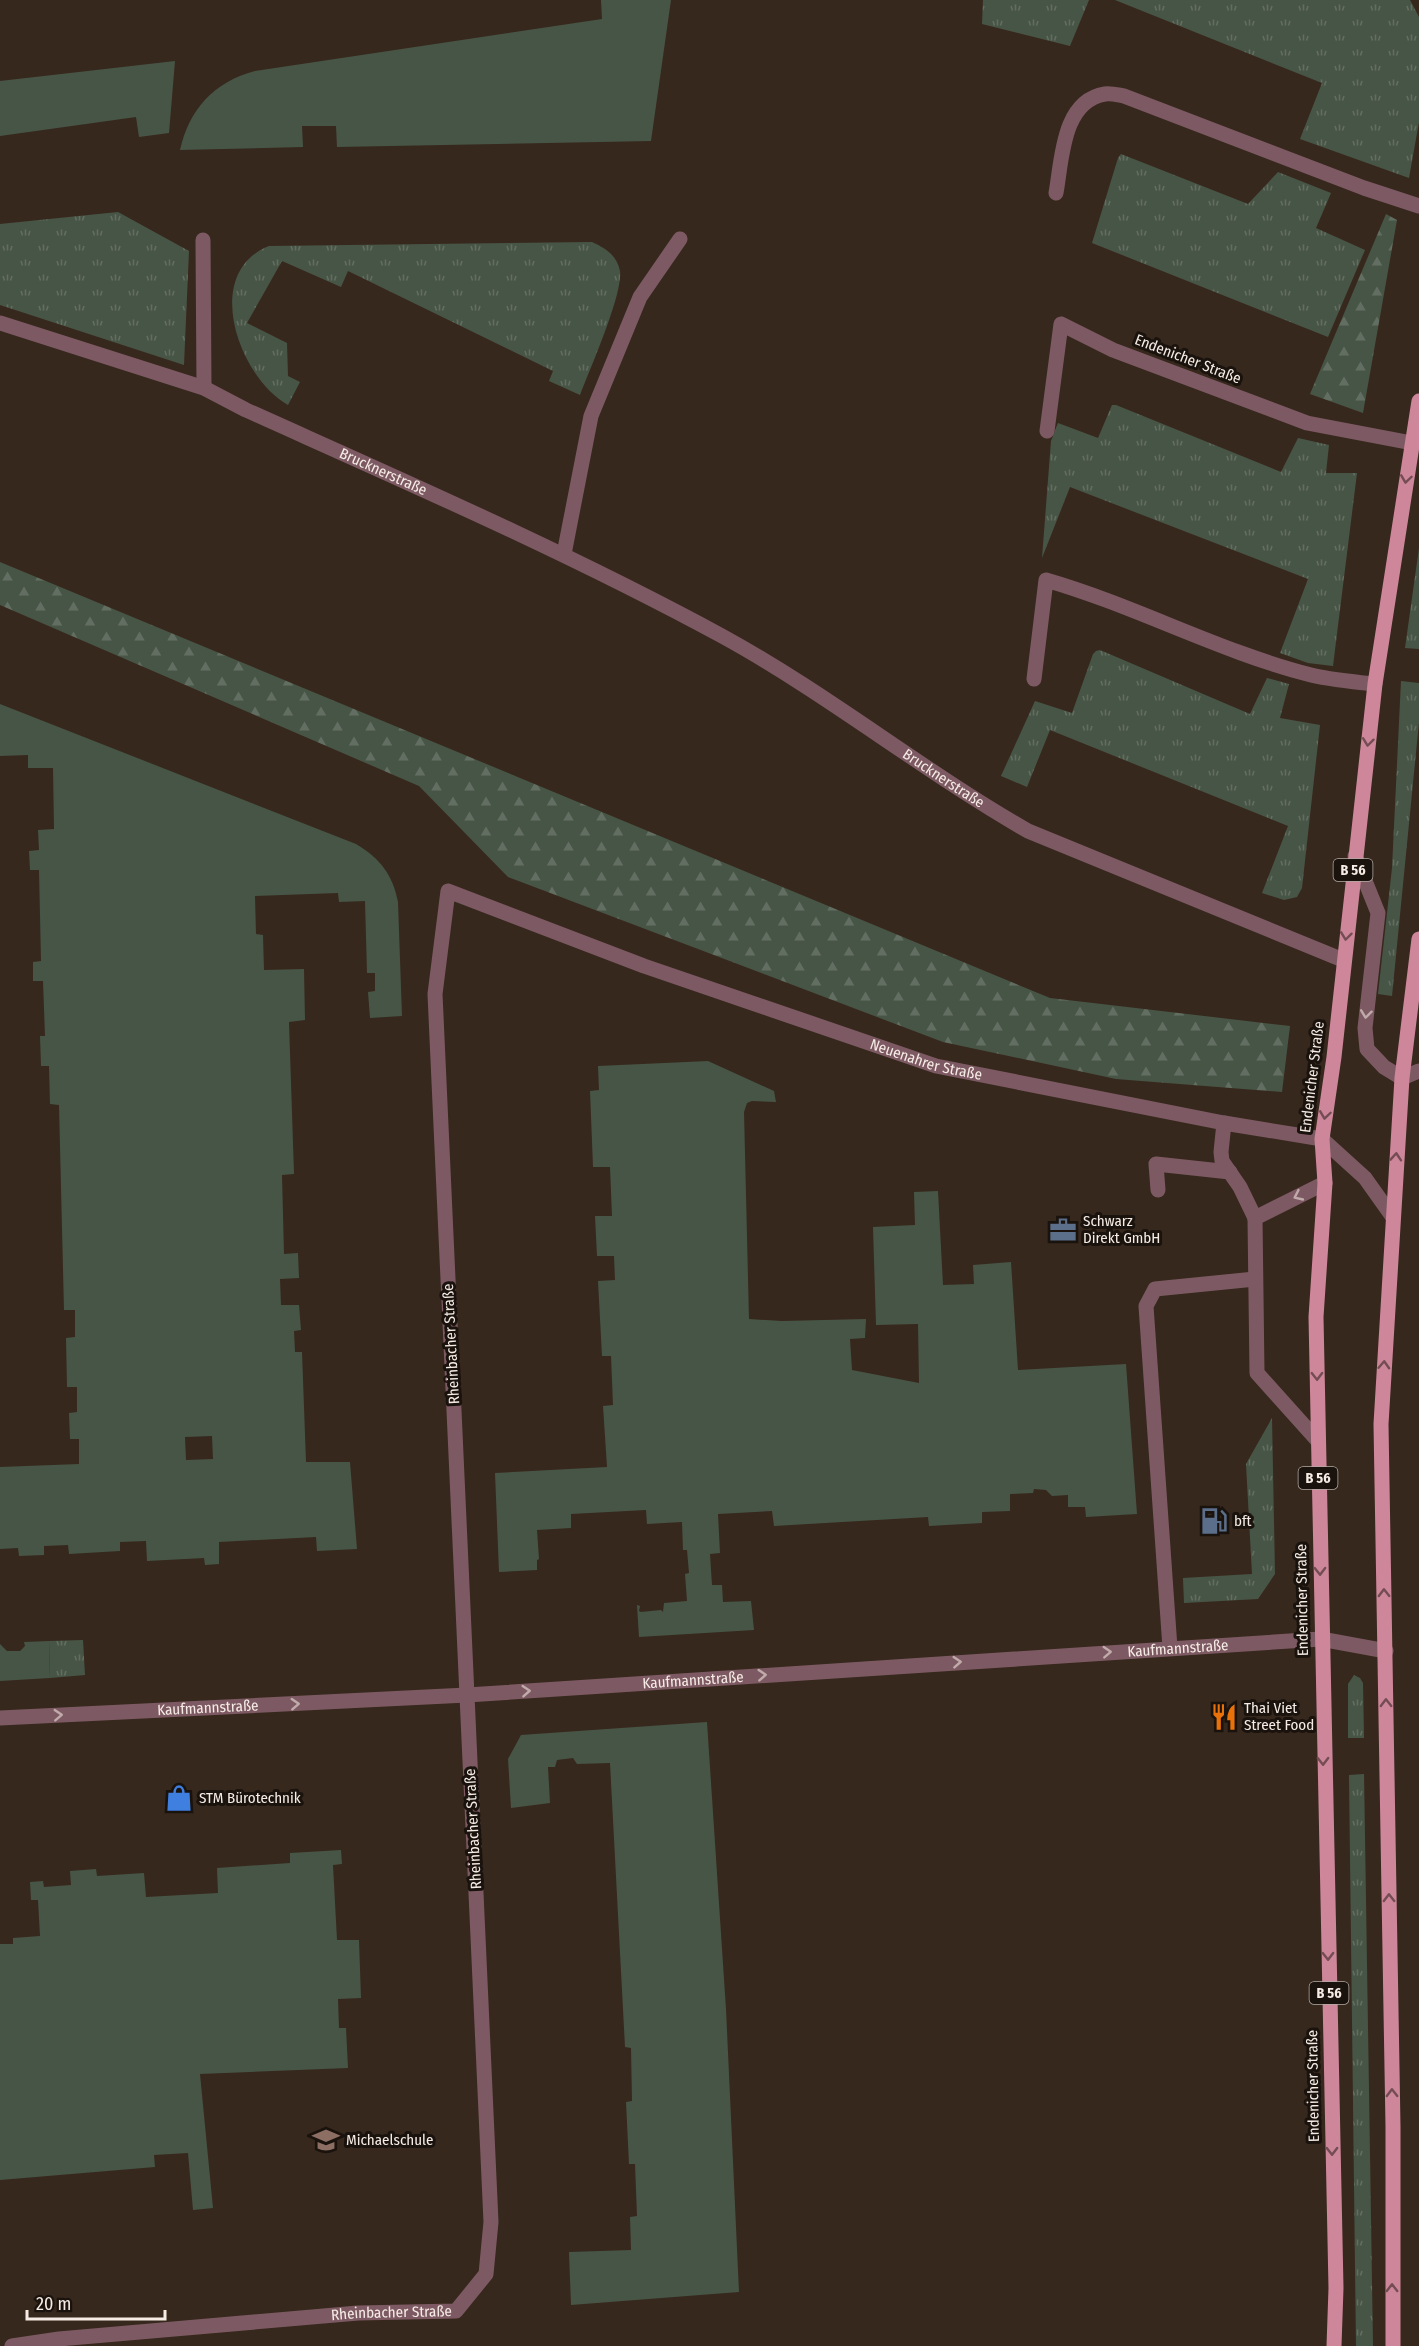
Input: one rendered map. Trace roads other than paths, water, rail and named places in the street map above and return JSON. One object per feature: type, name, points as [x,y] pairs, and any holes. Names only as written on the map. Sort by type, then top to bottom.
[{"type":"main road","name":"Endenicher Straße","points":[[1334,2346],[1336,2288],[1316,1317],[1325,1183],[1322,1139],[1334,1057],[1375,684],[1419,401]]},
{"type":"main road","points":[[1393,2346],[1393,2127],[1381,1424],[1402,1078],[1419,939]]},
{"type":"street","points":[[1056,193],[1068,128],[1076,112],[1087,101],[1106,94],[1124,96],[1364,188],[1419,206]]},
{"type":"street","points":[[564,554],[591,416],[640,297],[680,239]]},
{"type":"street","points":[[203,240],[204,388]]},
{"type":"street","name":"Brucknerstraße","points":[[0,323],[204,388],[246,410],[564,554],[723,637],[827,699],[984,805],[1028,831],[1343,960]]},
{"type":"street","name":"Endenicher Straße","points":[[1047,431],[1061,324],[1113,350],[1307,423],[1412,443]]},
{"type":"street","points":[[1034,680],[1046,580],[1092,593],[1273,664],[1314,675],[1375,684]]},
{"type":"street","name":"Endenicher Straße","points":[[1355,856],[1378,913],[1365,1028],[1367,1049],[1384,1067],[1402,1078]]},
{"type":"street","name":"Neuenahrer Straße","points":[[448,891],[644,966],[936,1066],[1224,1123],[1322,1139]]},
{"type":"street","name":"Rheinbacher Straße","points":[[12,2346],[59,2339],[358,2313],[456,2311],[486,2274],[491,2222],[435,994],[448,891]]},
{"type":"street","points":[[1402,1078],[1419,1071]]},
{"type":"street","points":[[1224,1123],[1222,1161],[1250,1205],[1255,1218],[1257,1373],[1318,1441]]},
{"type":"street","points":[[1322,1139],[1365,1178],[1392,1216]]},
{"type":"street","points":[[1158,1190],[1156,1164],[1230,1172]]},
{"type":"street","points":[[1255,1218],[1325,1183]]},
{"type":"street","points":[[1170,1648],[1146,1306],[1149,1297],[1164,1280],[1256,1279]]},
{"type":"street","name":"Kaufmannstraße","points":[[0,1718],[467,1695],[1321,1639],[1386,1651]]},
{"type":"place","name":"Schwarz Direkt GmbH","points":[[1063,1230]]},
{"type":"place","name":"bft","points":[[1214,1521]]},
{"type":"place","name":"Thai Viet Street Food","points":[[1224,1717]]},
{"type":"place","name":"STM Bürotechnik","points":[[179,1798]]},
{"type":"place","name":"Michaelschule","points":[[326,2140]]}]
